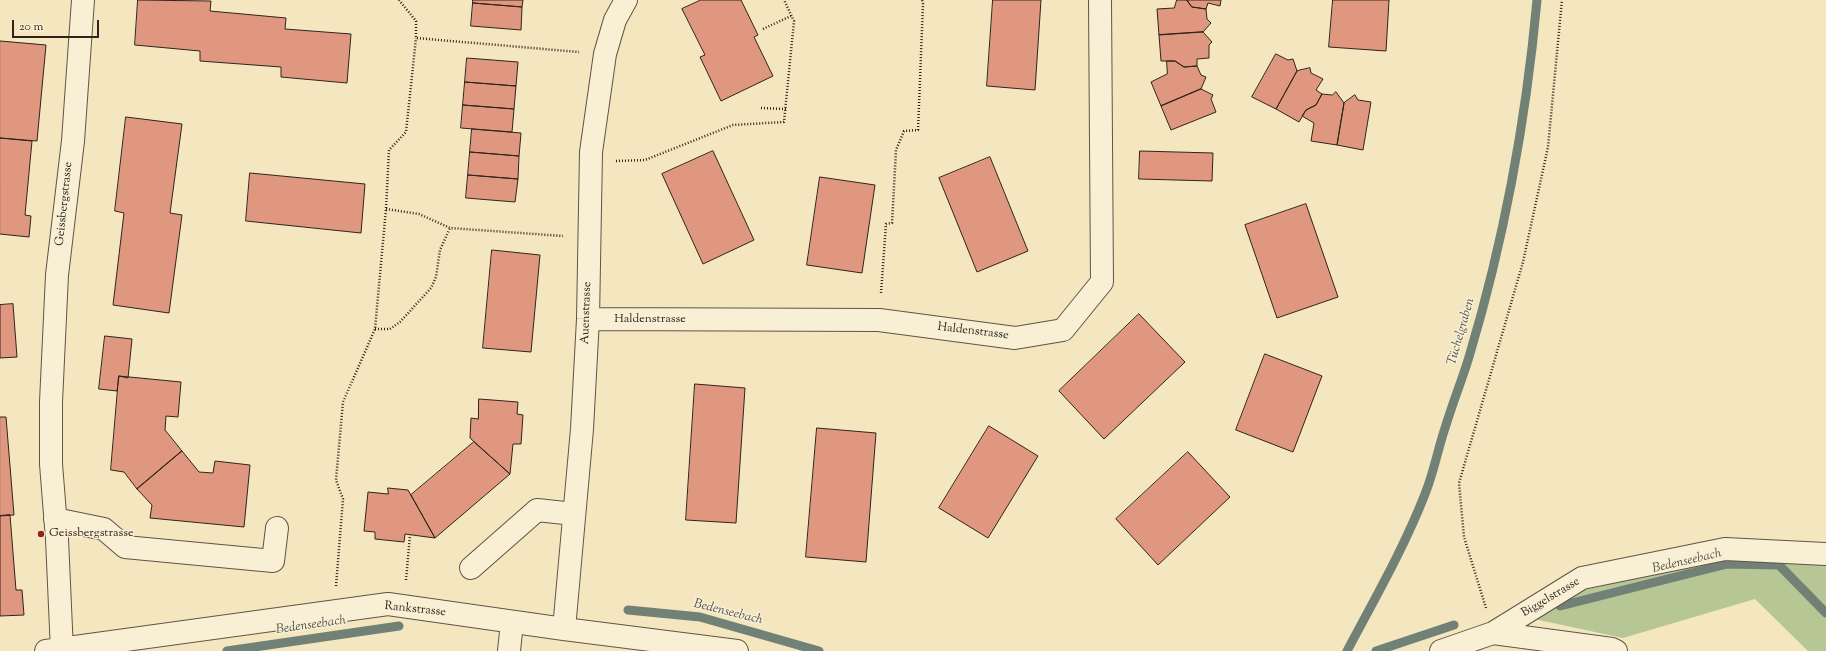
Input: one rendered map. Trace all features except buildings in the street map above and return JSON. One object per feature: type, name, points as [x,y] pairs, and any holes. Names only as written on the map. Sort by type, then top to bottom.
[{"type":"street","name":"Geissbergstrasse","points":[[57,650],[55,519],[51,464],[51,410],[57,275],[72,141],[83,0]]},
{"type":"street","name":"Auenstrasse","points":[[564,629],[582,429],[588,319],[591,152],[605,54],[615,20],[626,0]]},
{"type":"street","name":"Haldenstrasse","points":[[588,319],[879,320],[1015,338],[1063,330],[1102,282],[1100,0]]},
{"type":"street","points":[[471,568],[537,510],[574,514]]},
{"type":"street","points":[[55,519],[104,529],[125,547],[273,561],[277,528]]},
{"type":"street","name":"Biggelstrasse","points":[[1494,633],[1582,578],[1725,549],[1826,554]]},
{"type":"street","name":"Rankstrasse","points":[[57,650],[388,604],[512,622],[737,651]]},
{"type":"street","points":[[509,651],[512,622]]},
{"type":"street","points":[[1441,651],[1494,633],[1612,649],[1616,651]]},
{"type":"path","points":[[336,594],[343,498],[336,480],[342,402],[375,329],[390,150],[406,132],[416,38],[416,21],[399,0]]},
{"type":"path","points":[[610,161],[646,160],[733,125],[784,122],[794,21],[784,0]]},
{"type":"path","points":[[879,320],[886,224],[892,223],[896,150],[904,131],[918,130],[922,0]]},
{"type":"path","points":[[1494,633],[1464,537],[1459,483],[1523,262],[1548,147],[1562,0]]},
{"type":"path","points":[[763,29],[791,16]]},
{"type":"path","points":[[416,38],[583,52]]},
{"type":"path","points":[[761,108],[786,110]]},
{"type":"path","points":[[386,209],[419,214],[450,228],[566,236]]},
{"type":"path","points":[[375,329],[390,329],[400,322],[431,288],[436,277],[440,250],[450,228]]},
{"type":"path","points":[[405,586],[410,535]]},
{"type":"green space","points":[[1725,557],[1826,564],[1826,651],[1808,651],[1755,599],[1623,638],[1534,619],[1584,590]]},
{"type":"waterway","name":"Tüchelgraben","points":[[1347,651],[1388,574],[1417,514],[1428,486],[1482,313],[1503,225],[1520,135],[1527,90],[1537,0]]},
{"type":"waterway","name":"Bedenseebach","points":[[1560,606],[1727,564],[1779,565],[1826,613]]},
{"type":"waterway","name":"Bedenseebach","points":[[628,610],[700,617],[819,651]]},
{"type":"waterway","name":"Bedenseebach","points":[[1376,651],[1454,625]]},
{"type":"waterway","name":"Bedenseebach","points":[[227,651],[399,626]]},
{"type":"place","name":"Geissbergstrasse","points":[[41,534]]}]
